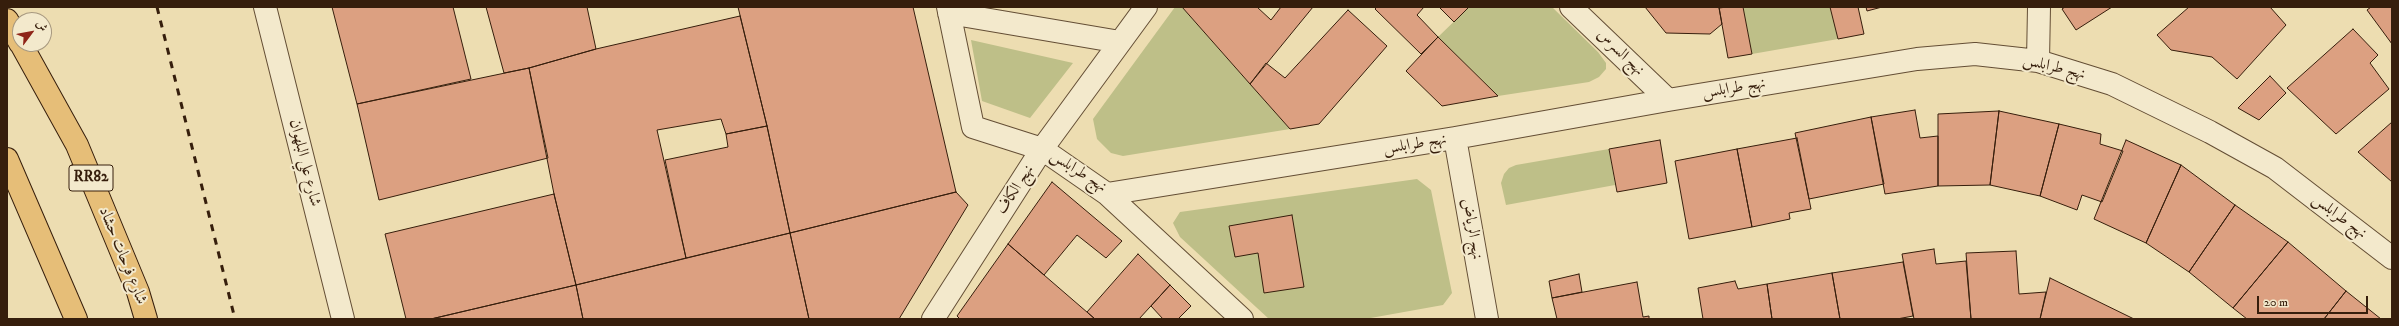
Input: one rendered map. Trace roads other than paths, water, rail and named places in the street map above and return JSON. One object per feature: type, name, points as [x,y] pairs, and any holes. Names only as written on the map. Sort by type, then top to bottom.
[{"type":"main road","name":"شارع فرحات حشاد","points":[[7,20],[12,29]]},
{"type":"main road","name":"شارع فرحات حشاد","points":[[25,52],[77,144],[138,292],[146,319]]},
{"type":"main road","points":[[7,159],[76,319]]},
{"type":"street","name":"شارع علي البلهوان","points":[[265,7],[343,319]]},
{"type":"street","name":"نهج الكاف","points":[[933,319],[1042,149],[1146,7]]},
{"type":"street","name":"نهج السرس","points":[[1571,7],[1668,100]]},
{"type":"street","points":[[2038,61],[2039,7]]},
{"type":"street","points":[[948,10],[1120,42]]},
{"type":"street","name":"نهج طرابلس","points":[[948,10],[973,127],[1042,149],[1107,194],[1455,138],[1668,100],[1917,59],[1975,54],[2038,61],[2112,84],[2210,132],[2275,168],[2392,258]]},
{"type":"street","name":"نهج الرياض","points":[[1455,138],[1481,318]]},
{"type":"street","points":[[1107,194],[1242,319]]},
{"type":"railway","points":[[157,7],[235,319]]}]
